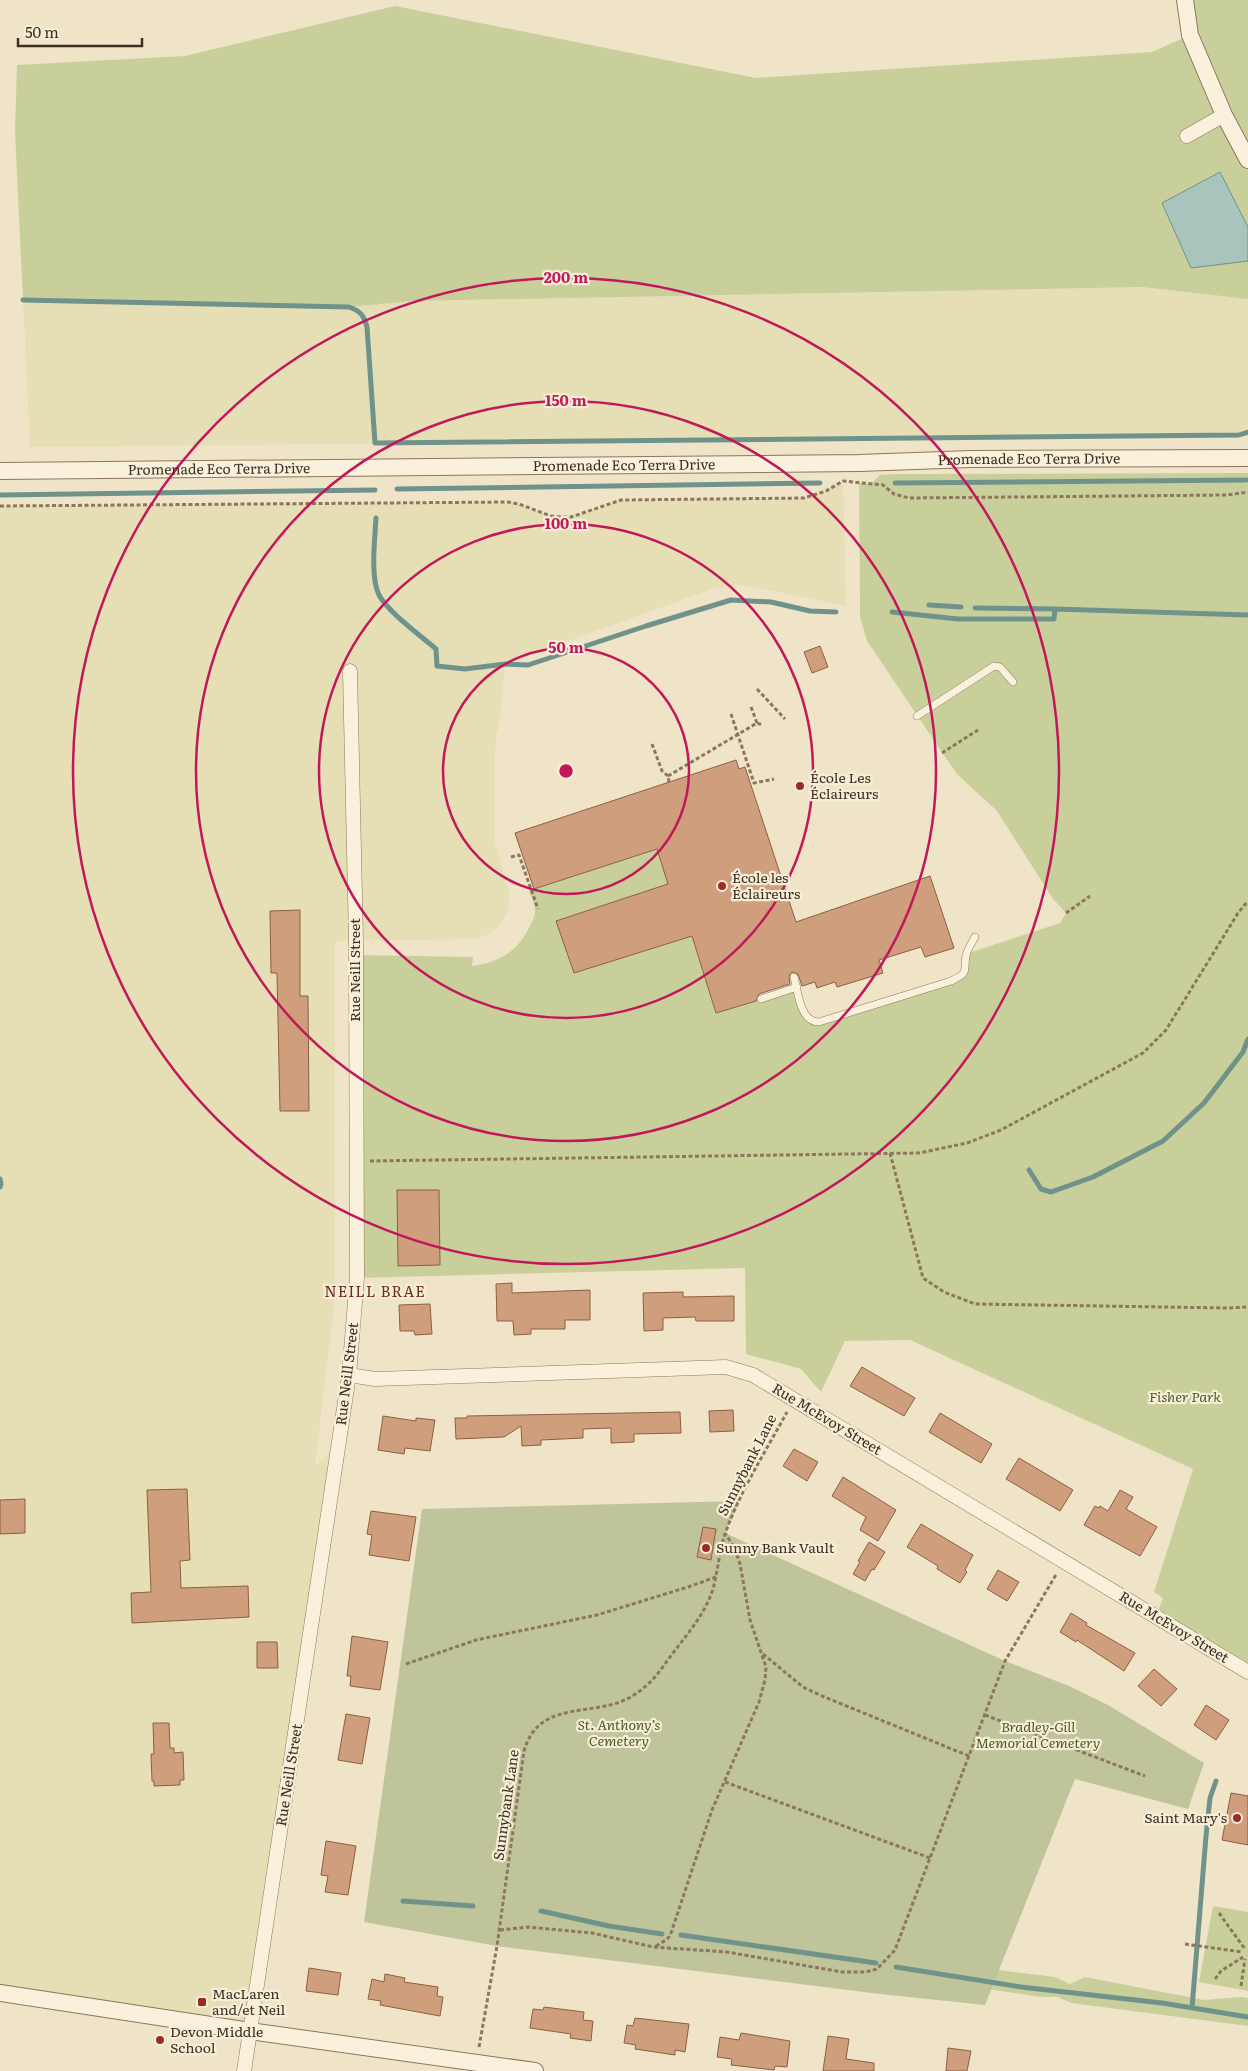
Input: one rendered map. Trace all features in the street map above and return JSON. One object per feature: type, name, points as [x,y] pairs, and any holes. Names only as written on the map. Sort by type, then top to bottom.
[{"type":"street","points":[[1185,0],[1190,35],[1224,116],[1248,160]]},
{"type":"street","points":[[1187,136],[1224,116]]},
{"type":"street","name":"Promenade Eco Terra Drive","points":[[0,471],[850,463],[971,459],[1248,458]]},
{"type":"street","name":"Rue Neill Street","points":[[244,2071],[349,1375],[358,1278],[356,931],[350,671]]},
{"type":"street","name":"Rue McEvoy Street","points":[[349,1375],[375,1379],[726,1367],[753,1375],[1248,1672]]},
{"type":"street","points":[[0,1993],[476,2067],[535,2071]]},
{"type":"lane","points":[[918,716],[994,666],[1000,667],[1013,682]]},
{"type":"lane","points":[[794,977],[803,1011],[814,1022],[819,1022],[962,976],[965,972],[966,954],[974,937]]},
{"type":"lane","points":[[761,999],[796,987]]},
{"type":"path","points":[[0,506],[508,502],[562,518],[571,517],[621,500],[804,498],[826,491],[843,482],[883,485],[894,494],[908,498],[1227,494],[1248,492]]},
{"type":"path","points":[[757,689],[785,720]]},
{"type":"path","points":[[751,707],[757,723],[762,725]]},
{"type":"path","points":[[731,714],[754,783],[774,779]]},
{"type":"path","points":[[668,776],[757,723]]},
{"type":"path","points":[[942,753],[978,730]]},
{"type":"path","points":[[652,744],[662,771],[668,776],[669,782]]},
{"type":"path","points":[[511,857],[519,854],[538,909]]},
{"type":"path","points":[[1066,913],[1090,896]]},
{"type":"path","points":[[356,1161],[919,1153],[967,1143],[1001,1130],[1143,1053],[1166,1030],[1238,913],[1248,901]]},
{"type":"path","points":[[890,1153],[923,1278],[944,1292],[975,1304],[1248,1307]]},
{"type":"path","name":"Sunnybank Lane","points":[[476,2067],[500,1930],[522,1760],[527,1738],[544,1720],[557,1714],[614,1704],[628,1699],[652,1680],[707,1605],[716,1576],[725,1533],[739,1501],[793,1400]]},
{"type":"path","points":[[653,1947],[661,1944],[670,1936],[700,1842],[763,1690],[766,1667],[763,1654],[750,1620],[740,1564],[735,1549],[725,1533]]},
{"type":"path","points":[[500,1930],[528,1927],[550,1928],[592,1933],[653,1947],[728,1952],[842,1972],[866,1972],[877,1969],[895,1950],[1005,1661],[1064,1561]]},
{"type":"path","points":[[406,1664],[476,1640],[596,1615],[688,1587],[716,1576]]},
{"type":"path","points":[[763,1654],[803,1686],[822,1696],[969,1756]]},
{"type":"path","points":[[984,1716],[1145,1776]]},
{"type":"path","points":[[725,1782],[930,1858]]},
{"type":"path","points":[[1219,1913],[1246,1948],[1242,1952]]},
{"type":"path","points":[[1185,1944],[1242,1952]]},
{"type":"path","points":[[1241,1986],[1245,1958],[1242,1952]]},
{"type":"path","points":[[1215,1979],[1221,1971],[1245,1958]]},
{"type":"shaded area","points":[[1142,287],[1248,299],[1248,428],[1239,435],[30,447],[23,300],[349,307],[412,301]]},
{"type":"shaded area","points":[[843,481],[846,606],[743,585],[712,589],[505,664],[500,721],[496,735],[495,844],[509,892],[509,904],[500,924],[489,934],[475,939],[335,941],[335,1296],[315,1466],[339,1446],[250,2031],[0,1993],[0,506],[508,502],[519,504],[551,516],[571,517],[621,500],[804,498],[826,491]]},
{"type":"green space","points":[[1185,0],[1248,0],[1248,299],[1142,287],[412,301],[349,307],[23,300],[15,132],[17,65],[185,56],[395,6],[756,78],[1152,52],[1190,35]]},
{"type":"green space","name":"Fisher Park","points":[[1248,473],[1248,1672],[1156,1616],[1163,1598],[1154,1592],[1193,1469],[910,1340],[845,1341],[821,1392],[801,1369],[746,1354],[745,1268],[357,1278],[356,955],[473,957],[472,966],[490,962],[513,950],[529,928],[535,908],[529,891],[657,849],[668,884],[556,921],[574,973],[680,940],[690,930],[716,1013],[797,987],[803,1011],[814,1022],[961,976],[966,954],[1060,923],[1066,913],[1053,899],[997,811],[957,774],[867,641],[860,617],[859,483],[871,484],[880,475],[897,474]]},
{"type":"green space","name":"St. Anthony’s Cemetery","points":[[739,1501],[725,1533],[1005,1661],[1069,1686],[1108,1705],[1204,1763],[1188,1809],[1075,1779],[985,2005],[880,1994],[497,1946],[364,1922],[422,1509]]},
{"type":"green space","points":[[1213,1906],[1248,1912],[1248,1991],[1199,1982]]},
{"type":"green space","points":[[934,1962],[1055,1977],[1070,1984],[1085,1977],[1204,2000],[1248,1998],[1248,2026],[1071,2003],[1058,1997],[1041,1997],[898,1976]]},
{"type":"water","points":[[1220,172],[1248,227],[1248,261],[1191,268],[1162,203]]},
{"type":"building","points":[[820,646],[828,667],[812,673],[804,652]]},
{"type":"building","name":"École les Éclaireurs","points":[[736,760],[739,769],[745,767],[796,922],[930,876],[954,948],[925,957],[921,947],[879,960],[883,973],[837,987],[835,982],[817,988],[815,982],[802,986],[798,974],[792,972],[789,976],[790,984],[759,994],[756,1001],[716,1013],[692,936],[574,973],[556,921],[668,884],[657,849],[534,889],[515,833]]},
{"type":"building","points":[[300,910],[300,996],[308,996],[309,1111],[280,1111],[277,973],[271,973],[270,911]]},
{"type":"building","points":[[397,1190],[439,1190],[440,1265],[398,1266]]},
{"type":"building","points":[[512,1283],[512,1293],[590,1290],[590,1320],[565,1320],[565,1329],[531,1329],[531,1334],[514,1335],[513,1321],[497,1321],[496,1284]]},
{"type":"building","points":[[683,1292],[683,1297],[734,1296],[734,1321],[696,1321],[695,1317],[663,1318],[663,1330],[644,1331],[643,1293]]},
{"type":"building","points":[[430,1304],[432,1334],[415,1335],[414,1331],[400,1331],[399,1305]]},
{"type":"building","points":[[862,1367],[915,1398],[904,1416],[850,1386]]},
{"type":"building","points":[[733,1410],[734,1431],[710,1432],[709,1411]]},
{"type":"building","points":[[680,1412],[681,1433],[634,1434],[634,1442],[611,1443],[611,1428],[583,1429],[583,1438],[541,1440],[541,1445],[522,1446],[521,1426],[504,1437],[456,1439],[455,1418],[467,1418],[467,1416]]},
{"type":"building","points":[[940,1413],[992,1444],[981,1463],[929,1432]]},
{"type":"building","points":[[383,1416],[416,1421],[416,1418],[435,1420],[430,1451],[405,1448],[404,1454],[378,1450]]},
{"type":"building","points":[[794,1449],[818,1462],[807,1481],[783,1466]]},
{"type":"building","points":[[1019,1458],[1073,1490],[1060,1511],[1006,1479]]},
{"type":"building","points":[[843,1477],[896,1510],[878,1541],[860,1530],[866,1517],[832,1496]]},
{"type":"building","points":[[187,1489],[190,1560],[180,1561],[181,1588],[248,1586],[249,1617],[132,1623],[131,1593],[151,1592],[147,1490]]},
{"type":"building","points":[[1120,1490],[1133,1497],[1126,1509],[1157,1527],[1140,1556],[1084,1525],[1095,1506],[1099,1508],[1100,1506],[1108,1511]]},
{"type":"building","points":[[25,1499],[25,1533],[0,1534],[0,1500]]},
{"type":"building","points":[[371,1511],[416,1517],[409,1561],[369,1555],[372,1535],[367,1534]]},
{"type":"building","points":[[921,1524],[973,1555],[965,1570],[967,1572],[960,1583],[937,1569],[938,1566],[907,1547]]},
{"type":"building","name":"Sunny Bank Vault","points":[[703,1527],[716,1529],[711,1560],[697,1557]]},
{"type":"building","points":[[869,1542],[885,1552],[865,1581],[853,1574]]},
{"type":"building","points":[[998,1570],[1019,1582],[1007,1601],[987,1589]]},
{"type":"building","points":[[1071,1613],[1087,1623],[1086,1625],[1135,1653],[1124,1671],[1077,1640],[1076,1642],[1060,1632]]},
{"type":"building","points":[[352,1636],[388,1642],[380,1690],[350,1686],[351,1676],[347,1676]]},
{"type":"building","points":[[257,1642],[277,1642],[278,1668],[257,1668]]},
{"type":"building","points":[[1154,1669],[1177,1689],[1161,1706],[1138,1686]]},
{"type":"building","points":[[1206,1705],[1229,1720],[1216,1740],[1194,1725]]},
{"type":"building","points":[[346,1714],[370,1718],[362,1764],[338,1760]]},
{"type":"building","points":[[153,1723],[169,1723],[170,1748],[174,1748],[174,1753],[183,1752],[184,1780],[180,1780],[180,1785],[154,1786],[154,1781],[152,1781],[151,1754],[154,1754]]},
{"type":"building","name":"Saint Mary's","points":[[1231,1793],[1248,1796],[1248,1845],[1222,1840]]},
{"type":"building","points":[[326,1841],[356,1846],[348,1895],[325,1892],[328,1876],[321,1875]]},
{"type":"building","points":[[309,1968],[341,1973],[338,1995],[306,1991]]},
{"type":"building","points":[[385,1974],[405,1978],[404,1982],[438,1987],[437,1996],[443,1997],[440,2016],[380,2005],[381,2001],[368,1999],[372,1979],[384,1982]]},
{"type":"building","points":[[544,2007],[584,2012],[583,2020],[593,2021],[591,2041],[570,2038],[571,2034],[530,2028],[533,2009],[543,2010]]},
{"type":"building","points":[[635,2018],[689,2024],[685,2052],[675,2050],[675,2055],[635,2049],[636,2045],[624,2043],[627,2025],[633,2026]]},
{"type":"building","points":[[741,2033],[790,2041],[787,2067],[775,2066],[774,2070],[731,2065],[732,2059],[717,2057],[720,2037],[739,2040]]},
{"type":"building","points":[[828,2036],[849,2039],[846,2059],[874,2063],[874,2071],[823,2071]]},
{"type":"building","points":[[948,2048],[971,2051],[967,2071],[946,2071]]},
{"type":"waterway","points":[[23,300],[349,307],[361,314],[367,327],[375,443],[1239,435],[1248,432]]},
{"type":"waterway","points":[[895,483],[1246,480]]},
{"type":"waterway","points":[[397,489],[820,483]]},
{"type":"waterway","points":[[0,495],[375,490]]},
{"type":"waterway","points":[[376,518],[374,568],[379,595],[383,602],[397,616],[436,649],[437,666],[465,669],[505,664],[528,665],[731,600],[771,602],[810,611],[836,612]]},
{"type":"waterway","points":[[929,605],[961,607]]},
{"type":"waterway","points":[[975,608],[1055,609]]},
{"type":"waterway","points":[[892,612],[958,619],[1054,619],[1055,609],[1248,615]]},
{"type":"waterway","points":[[1029,1170],[1041,1189],[1051,1192],[1093,1177],[1163,1141],[1204,1103],[1243,1052],[1248,1039]]},
{"type":"waterway","points":[[0,1179],[0,1187]]},
{"type":"waterway","points":[[1192,2008],[1210,1798],[1216,1781]]},
{"type":"waterway","points":[[403,1901],[473,1906]]},
{"type":"waterway","points":[[541,1911],[609,1926],[662,1934]]},
{"type":"waterway","points":[[681,1935],[876,1963]]},
{"type":"waterway","points":[[896,1967],[1021,1987],[1162,2003],[1248,2017]]},
{"type":"place","name":"École Les Éclaireurs","points":[[800,786]]},
{"type":"place","name":"École les Éclaireurs","points":[[722,886]]},
{"type":"place","name":"Sunny Bank Vault","points":[[706,1548]]},
{"type":"place","name":"Saint Mary's","points":[[1237,1818]]},
{"type":"place","name":"MacLaren and/et Neil","points":[[202,2002]]},
{"type":"place","name":"Devon Middle School","points":[[160,2040]]},
{"type":"district","name":"NEILL BRAE","points":[[375,1292]]},
{"type":"park label","name":"Bradley-Gill Memorial Cemetery","points":[[1038,1735]]}]
